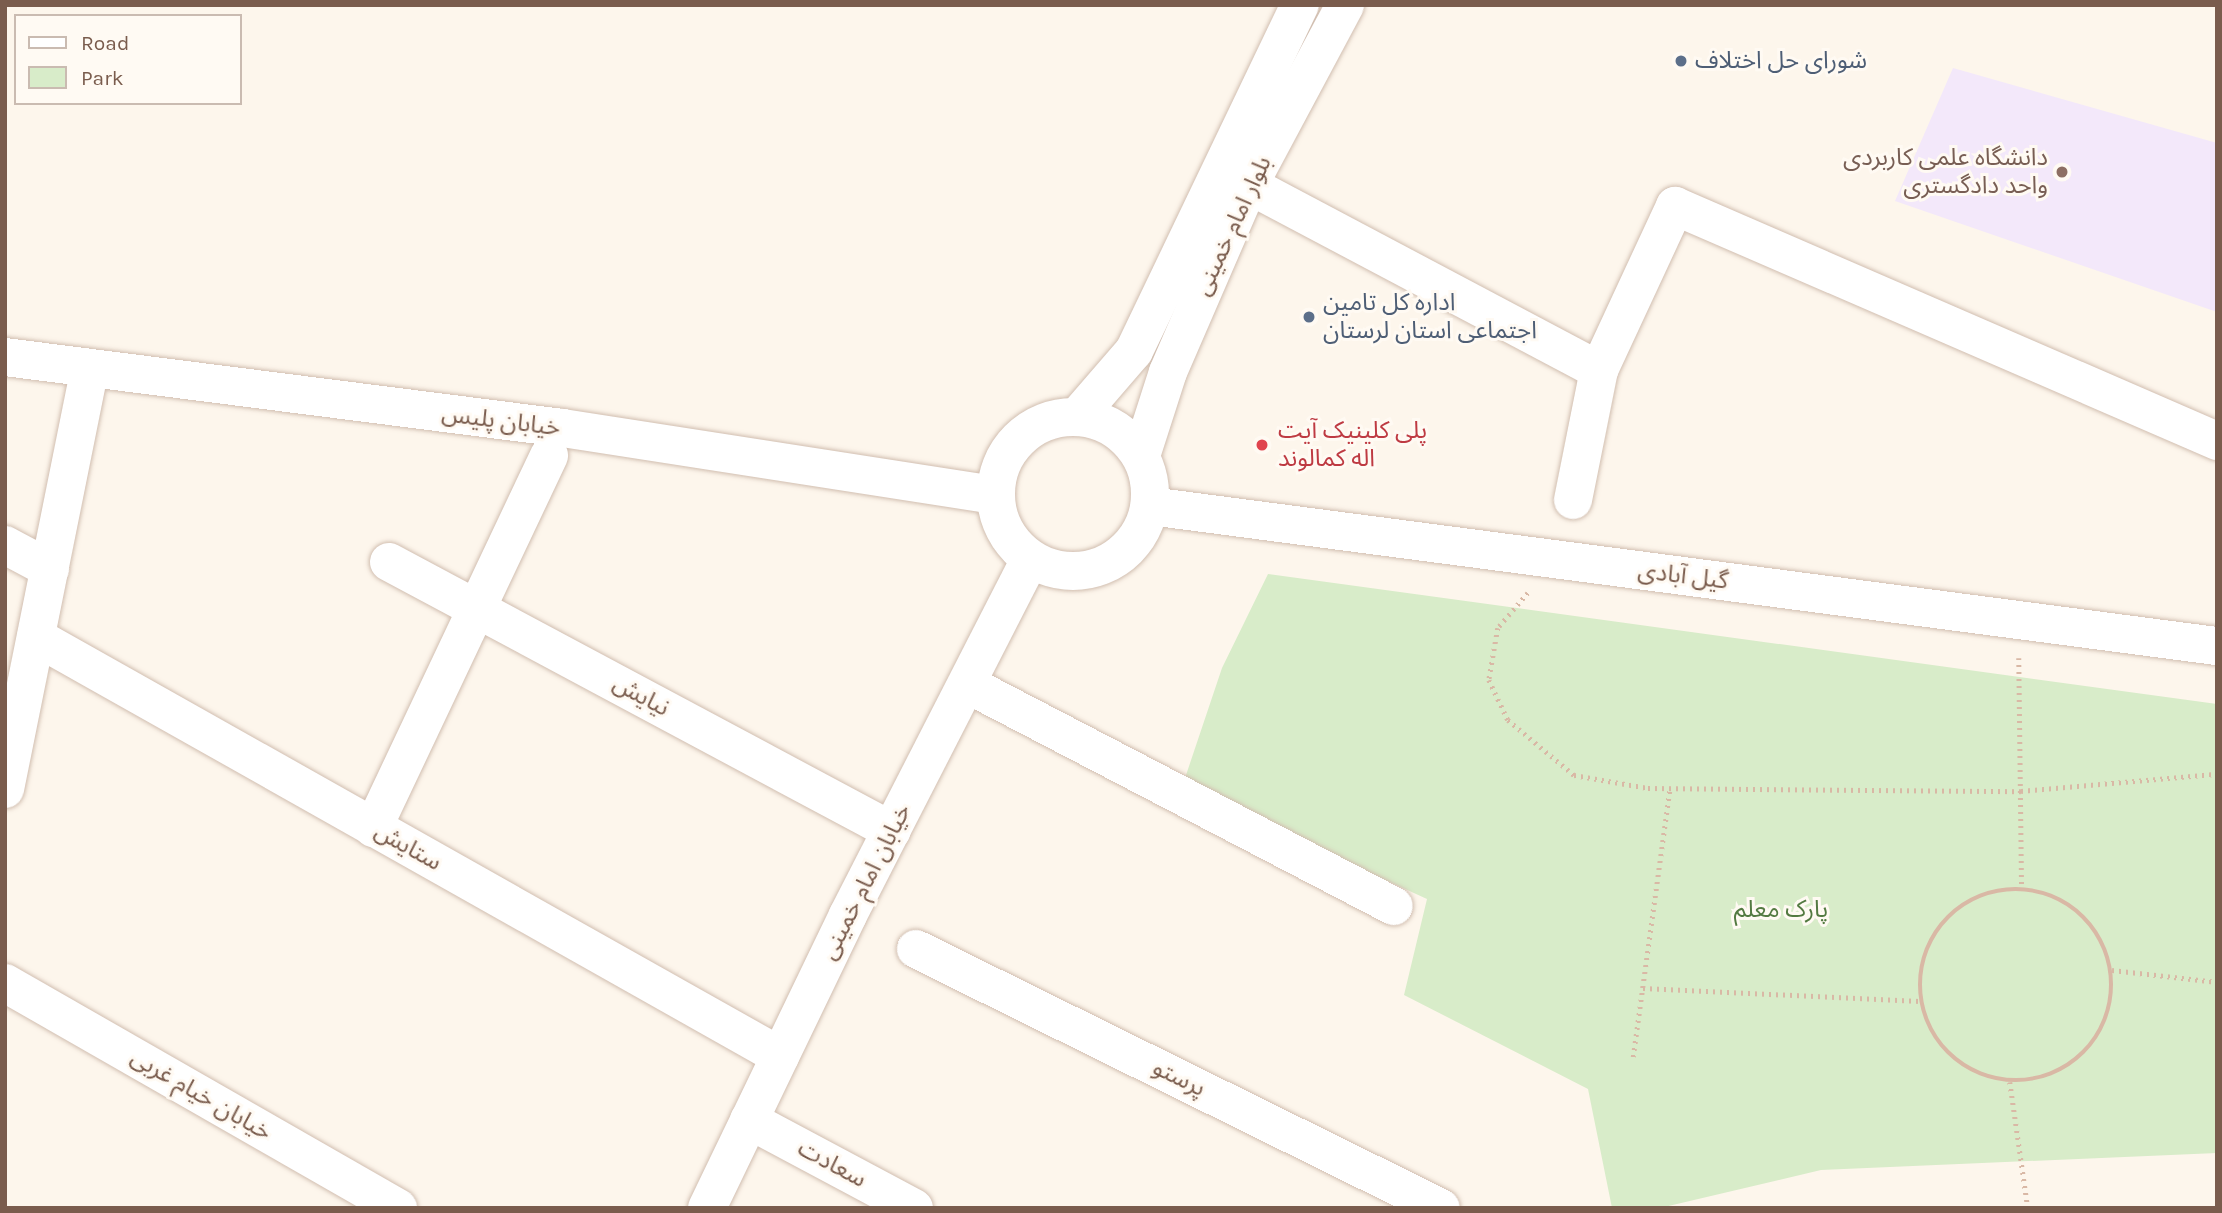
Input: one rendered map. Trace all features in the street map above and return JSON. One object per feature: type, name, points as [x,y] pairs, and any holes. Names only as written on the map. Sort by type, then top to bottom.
[{"type":"street","name":"بلوار امام خمینی","points":[[1077,416],[1134,351],[1300,5]]},
{"type":"street","name":"بلوار امام خمینی","points":[[1141,456],[1168,372],[1250,185],[1345,5]]},
{"type":"street","points":[[1250,185],[1599,370]]},
{"type":"street","points":[[1573,500],[1599,370],[1675,206],[2217,441]]},
{"type":"street","name":"خیابان پلیس","points":[[5,357],[562,428],[995,495]]},
{"type":"street","points":[[5,789],[90,368]]},
{"type":"street","points":[[1077,416],[1102,423],[1124,436],[1141,456],[1150,480],[1150,506],[1143,530],[1127,551],[1105,565],[1080,572],[1055,570],[1030,560],[1012,543],[999,520],[995,495],[999,470],[1010,448],[1029,430],[1052,419],[1077,416]]},
{"type":"street","points":[[373,828],[549,454]]},
{"type":"street","name":"گیل آبادی","points":[[1150,506],[2217,646]]},
{"type":"street","points":[[5,545],[50,569]]},
{"type":"street","name":"خیابان امام خمینی","points":[[707,1208],[892,831],[1030,560]]},
{"type":"street","name":"نیایش","points":[[389,562],[892,831]]},
{"type":"street","name":"ستایش","points":[[36,637],[780,1056]]},
{"type":"street","points":[[967,684],[1394,906]]},
{"type":"street","name":"پرستو","points":[[916,949],[1441,1208]]},
{"type":"street","name":"خیابان خیام غربی","points":[[5,983],[397,1208]]},
{"type":"street","name":"سعادت","points":[[749,1121],[914,1208]]},
{"type":"path","points":[[1558,559],[1498,628],[1489,680],[1508,720],[1574,775],[1670,788],[2021,791],[2217,774]]},
{"type":"path","points":[[2018,620],[2022,888]]},
{"type":"path","points":[[1633,1057],[1670,788]]},
{"type":"path","points":[[2022,888],[2064,901],[2072,908],[2096,930],[2112,970],[2110,1013],[2088,1051],[2053,1075],[2010,1082],[1969,1070],[1937,1041],[1920,1001],[1923,958],[1944,920],[1979,895],[2022,888]]},
{"type":"path","points":[[2112,970],[2217,982]]},
{"type":"path","points":[[1643,988],[1920,1001]]},
{"type":"path","points":[[2010,1082],[2028,1208]]},
{"type":"shaded area","name":"دانشگاه علمی کاربردی واحد دادگستری","points":[[1953,68],[2217,143],[2217,312],[1895,201]]},
{"type":"green space","name":"پارک معلم","points":[[1268,574],[2217,704],[2217,1153],[1821,1170],[1660,1208],[1612,1208],[1588,1089],[1404,995],[1427,899],[1182,787],[1222,668]]},
{"type":"place","name":"شورای حل اختلاف","points":[[1681,61]]},
{"type":"place","name":"دانشگاه علمی کاربردی واحد دادگستری","points":[[2062,172]]},
{"type":"place","name":"اداره کل تامین اجتماعی استان لرستان","points":[[1309,317]]},
{"type":"place","name":"پلی کلینیک آیت اله کمالوند","points":[[1262,445]]}]
